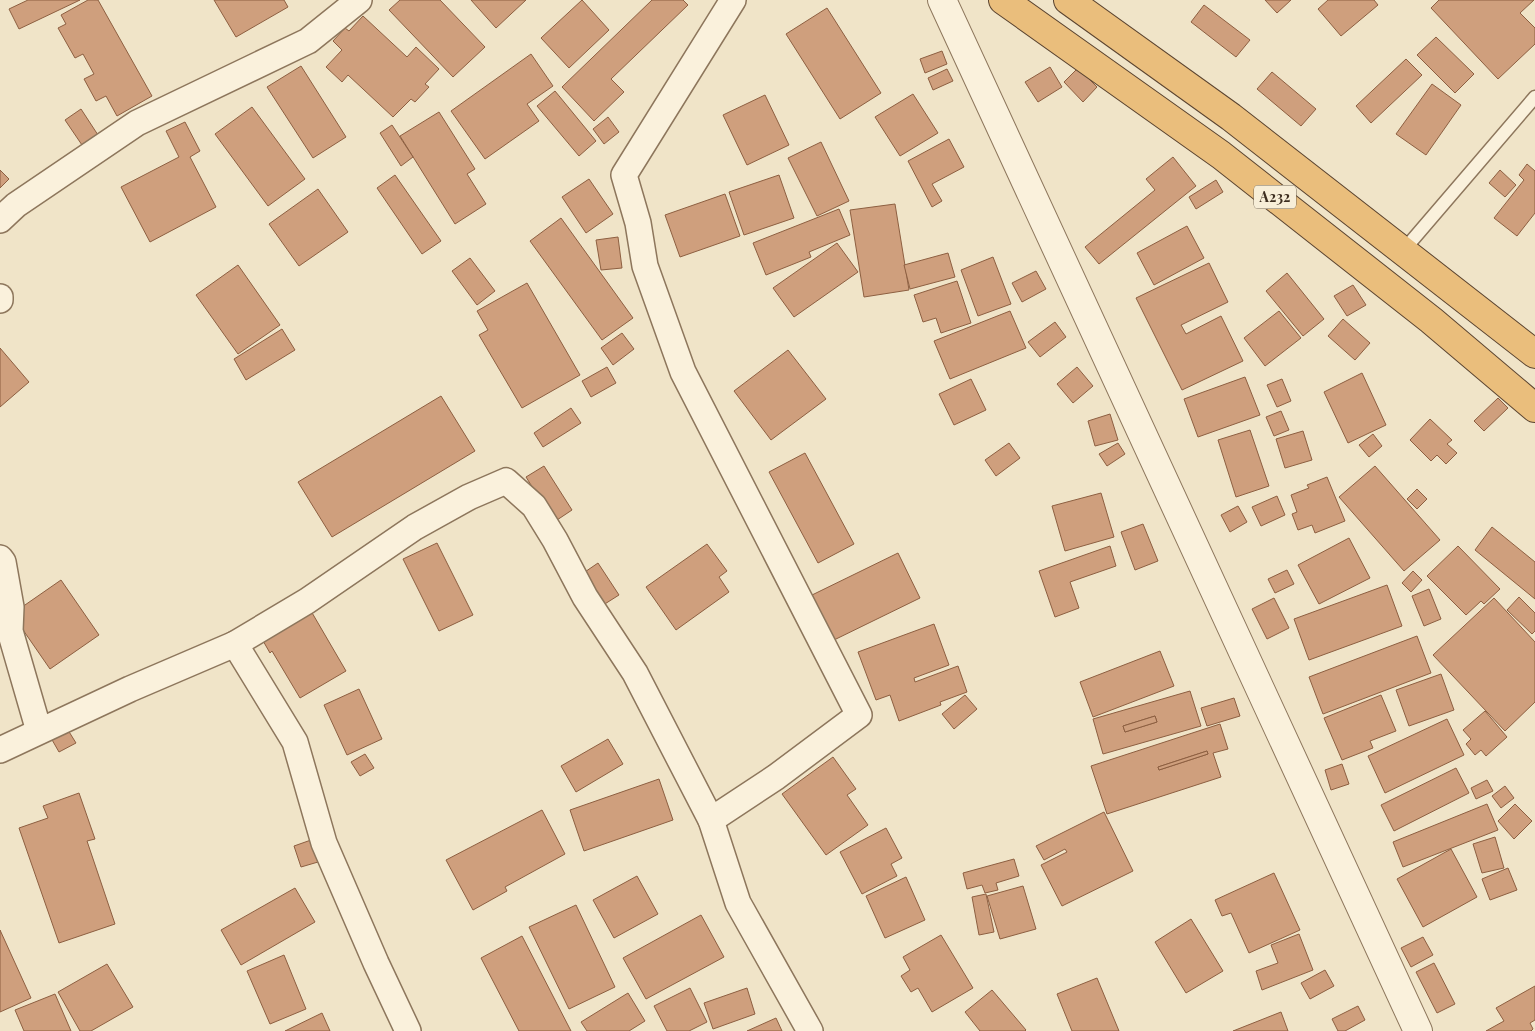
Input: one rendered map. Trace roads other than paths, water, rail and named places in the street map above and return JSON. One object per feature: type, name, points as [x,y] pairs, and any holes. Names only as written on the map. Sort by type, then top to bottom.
[{"type":"highway","name":"A232","points":[[1003,0],[1221,155],[1431,320],[1535,408]]},
{"type":"highway","name":"A232","points":[[1068,0],[1231,117],[1535,354]]},
{"type":"street","points":[[0,220],[16,205],[137,123],[308,41],[359,0]]},
{"type":"street","points":[[712,820],[776,777],[860,715],[683,372],[645,266],[638,223],[624,176],[733,0]]},
{"type":"street","points":[[942,0],[1418,1031]]},
{"type":"street","points":[[0,750],[39,730],[234,644],[307,601],[415,527],[469,497],[506,481],[534,506],[555,540],[585,597],[636,673],[712,820],[738,903],[810,1031]]},
{"type":"street","points":[[0,558],[3,562],[11,607],[10,631],[39,730]]},
{"type":"street","points":[[234,644],[296,742],[324,843],[408,1031]]},
{"type":"lane","points":[[1402,251],[1535,97]]}]
